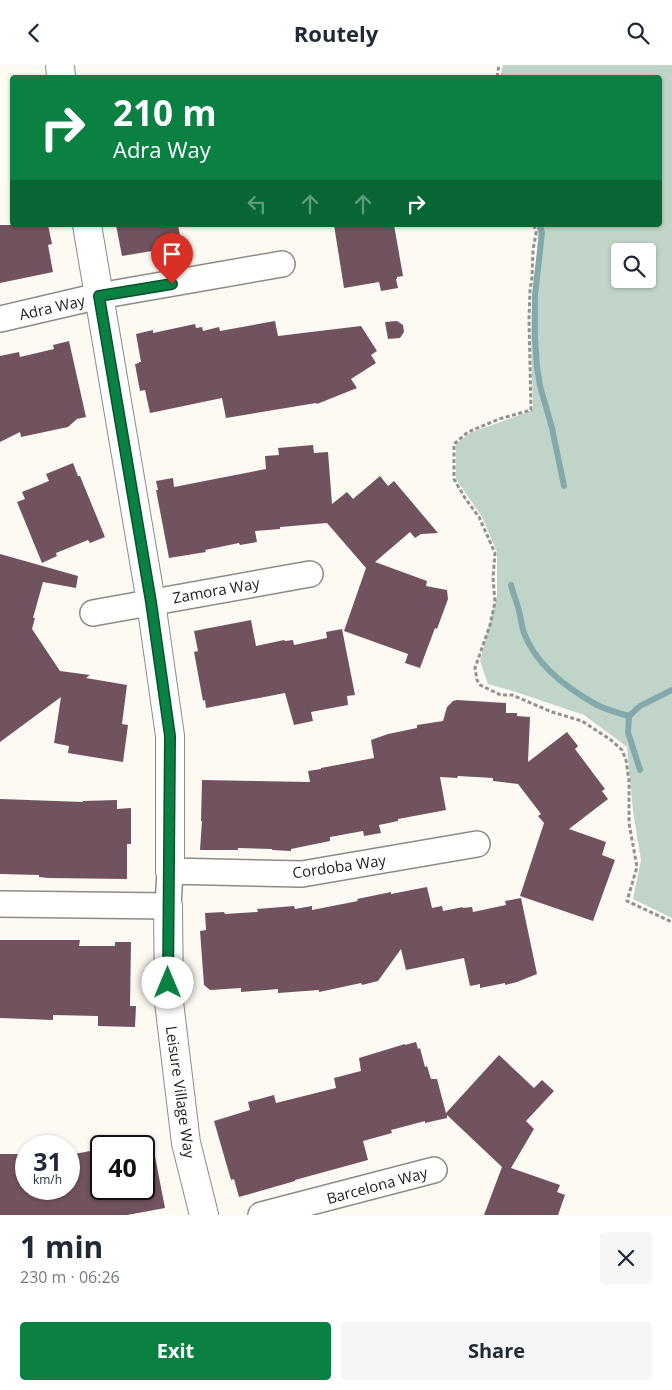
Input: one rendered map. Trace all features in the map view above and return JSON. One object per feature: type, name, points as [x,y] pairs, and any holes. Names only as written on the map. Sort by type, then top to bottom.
[{"type":"street","name":"Leisure Village Way","points":[[87,227],[151,602],[170,736],[168,1002],[186,1143],[204,1215]]},
{"type":"street","name":"Adra Way","points":[[0,319],[99,296],[282,264]]},
{"type":"street","name":"Zamora Way","points":[[94,613],[310,574]]},
{"type":"street","name":"Cordoba Way","points":[[170,871],[302,874],[477,844]]},
{"type":"street","points":[[0,904],[168,906]]},
{"type":"street","name":"Barcelona Way","points":[[261,1215],[434,1170]]},
{"type":"path","points":[[534,227],[536,233],[533,250],[529,319],[531,410],[499,419],[468,432],[454,444],[454,479],[479,517],[495,553],[493,578],[495,602],[490,625],[478,656],[475,675],[480,685],[501,695],[512,695],[552,712],[582,721],[612,740],[622,750],[629,781],[629,823],[637,867],[627,901],[672,922]]},
{"type":"green space","points":[[503,65],[672,65],[672,918],[633,899],[641,860],[633,811],[627,747],[584,715],[488,684],[480,661],[497,596],[497,552],[482,517],[456,479],[456,444],[470,433],[533,410],[531,326],[537,252],[536,227],[662,227],[662,75],[500,75]]},
{"type":"building","points":[[0,225],[10,225],[10,227],[48,227],[52,244],[48,245],[53,272],[0,283]]},
{"type":"building","points":[[116,227],[178,227],[182,246],[122,256]]},
{"type":"building","points":[[334,227],[394,227],[403,276],[396,279],[398,288],[381,291],[379,282],[344,288]]},
{"type":"building","points":[[275,321],[278,336],[361,326],[377,351],[371,355],[376,363],[351,379],[357,388],[317,404],[226,418],[222,398],[150,413],[145,390],[140,391],[135,364],[141,362],[136,334],[153,330],[153,333],[195,324],[196,328],[202,327],[203,331],[219,327],[220,331]]},
{"type":"building","points":[[397,321],[403,325],[404,332],[400,338],[388,339],[385,322]]},
{"type":"building","points":[[69,341],[86,417],[77,419],[68,427],[21,437],[20,432],[0,442],[0,356],[19,352],[20,357],[54,349],[53,345]]},
{"type":"building","points":[[313,445],[314,453],[328,452],[332,504],[347,492],[353,499],[380,476],[388,486],[394,481],[438,533],[421,534],[415,538],[410,532],[375,562],[427,581],[426,586],[447,590],[448,599],[420,668],[405,663],[408,654],[344,631],[366,568],[327,523],[255,531],[257,542],[240,545],[239,543],[205,550],[206,552],[169,558],[156,481],[173,478],[174,487],[266,469],[265,456],[279,455],[278,448]]},
{"type":"building","points":[[73,463],[105,537],[90,543],[88,540],[56,553],[57,556],[42,563],[17,502],[25,499],[22,492],[49,481],[46,474]]},
{"type":"building","points":[[0,554],[78,576],[76,588],[43,582],[33,618],[35,618],[32,629],[60,671],[90,675],[86,678],[127,685],[122,724],[128,725],[123,762],[68,753],[69,746],[54,743],[61,697],[0,742]]},
{"type":"building","points":[[251,620],[256,646],[284,640],[293,640],[294,645],[327,638],[326,632],[342,629],[355,695],[347,696],[348,705],[311,712],[313,721],[294,725],[285,693],[206,708],[194,652],[198,651],[194,631]]},
{"type":"building","points":[[457,700],[506,703],[506,713],[517,713],[517,716],[530,717],[528,762],[567,732],[578,746],[575,749],[605,789],[602,791],[608,799],[569,829],[606,842],[602,855],[615,860],[593,921],[520,896],[544,823],[538,816],[541,814],[518,784],[493,781],[493,778],[440,777],[446,810],[398,819],[398,821],[379,825],[381,833],[364,836],[363,831],[330,837],[330,841],[291,849],[291,851],[238,848],[238,850],[200,850],[202,780],[310,782],[308,771],[374,758],[371,740],[388,734],[417,728],[417,725],[443,721],[447,707]]},
{"type":"building","points":[[0,799],[83,802],[117,800],[117,809],[131,808],[131,844],[127,844],[127,879],[49,878],[39,877],[39,875],[0,874]]},
{"type":"building","points":[[427,887],[432,908],[442,906],[443,911],[472,907],[473,912],[506,905],[505,901],[521,898],[537,974],[505,985],[505,983],[480,988],[480,984],[470,986],[464,958],[406,970],[401,949],[378,981],[362,985],[361,983],[319,992],[319,990],[278,993],[278,989],[241,992],[241,988],[210,990],[204,985],[200,931],[206,930],[205,913],[258,912],[257,909],[294,906],[295,909],[312,906],[312,910],[391,892],[391,894]]},
{"type":"building","points":[[0,940],[80,940],[79,946],[115,946],[115,942],[131,942],[130,1006],[136,1006],[135,1027],[98,1026],[98,1016],[53,1015],[53,1020],[0,1018]]},
{"type":"building","points":[[416,1042],[431,1079],[437,1079],[446,1113],[499,1055],[534,1088],[542,1080],[554,1091],[526,1121],[534,1129],[511,1168],[560,1185],[557,1192],[565,1195],[558,1215],[484,1215],[502,1167],[447,1115],[447,1118],[425,1123],[425,1121],[391,1130],[392,1133],[363,1141],[368,1160],[239,1197],[234,1179],[231,1180],[214,1121],[250,1110],[248,1102],[274,1095],[276,1103],[336,1088],[334,1078],[361,1071],[359,1058]]},
{"type":"building","points":[[90,1151],[90,1200],[155,1200],[155,1156],[165,1208],[127,1215],[0,1215],[0,1154],[15,1154],[15,1200],[80,1200],[80,1153]]},
{"type":"waterway","points":[[540,227],[542,233],[535,295],[537,367],[564,486]]},
{"type":"waterway","points":[[511,585],[522,627],[529,645],[545,666],[564,684],[586,699],[597,705],[629,716]]},
{"type":"waterway","points":[[640,770],[628,732],[629,716],[640,706],[672,690]]},
{"type":"route","points":[[168,983],[170,736],[151,602],[99,296],[172,284]]}]
